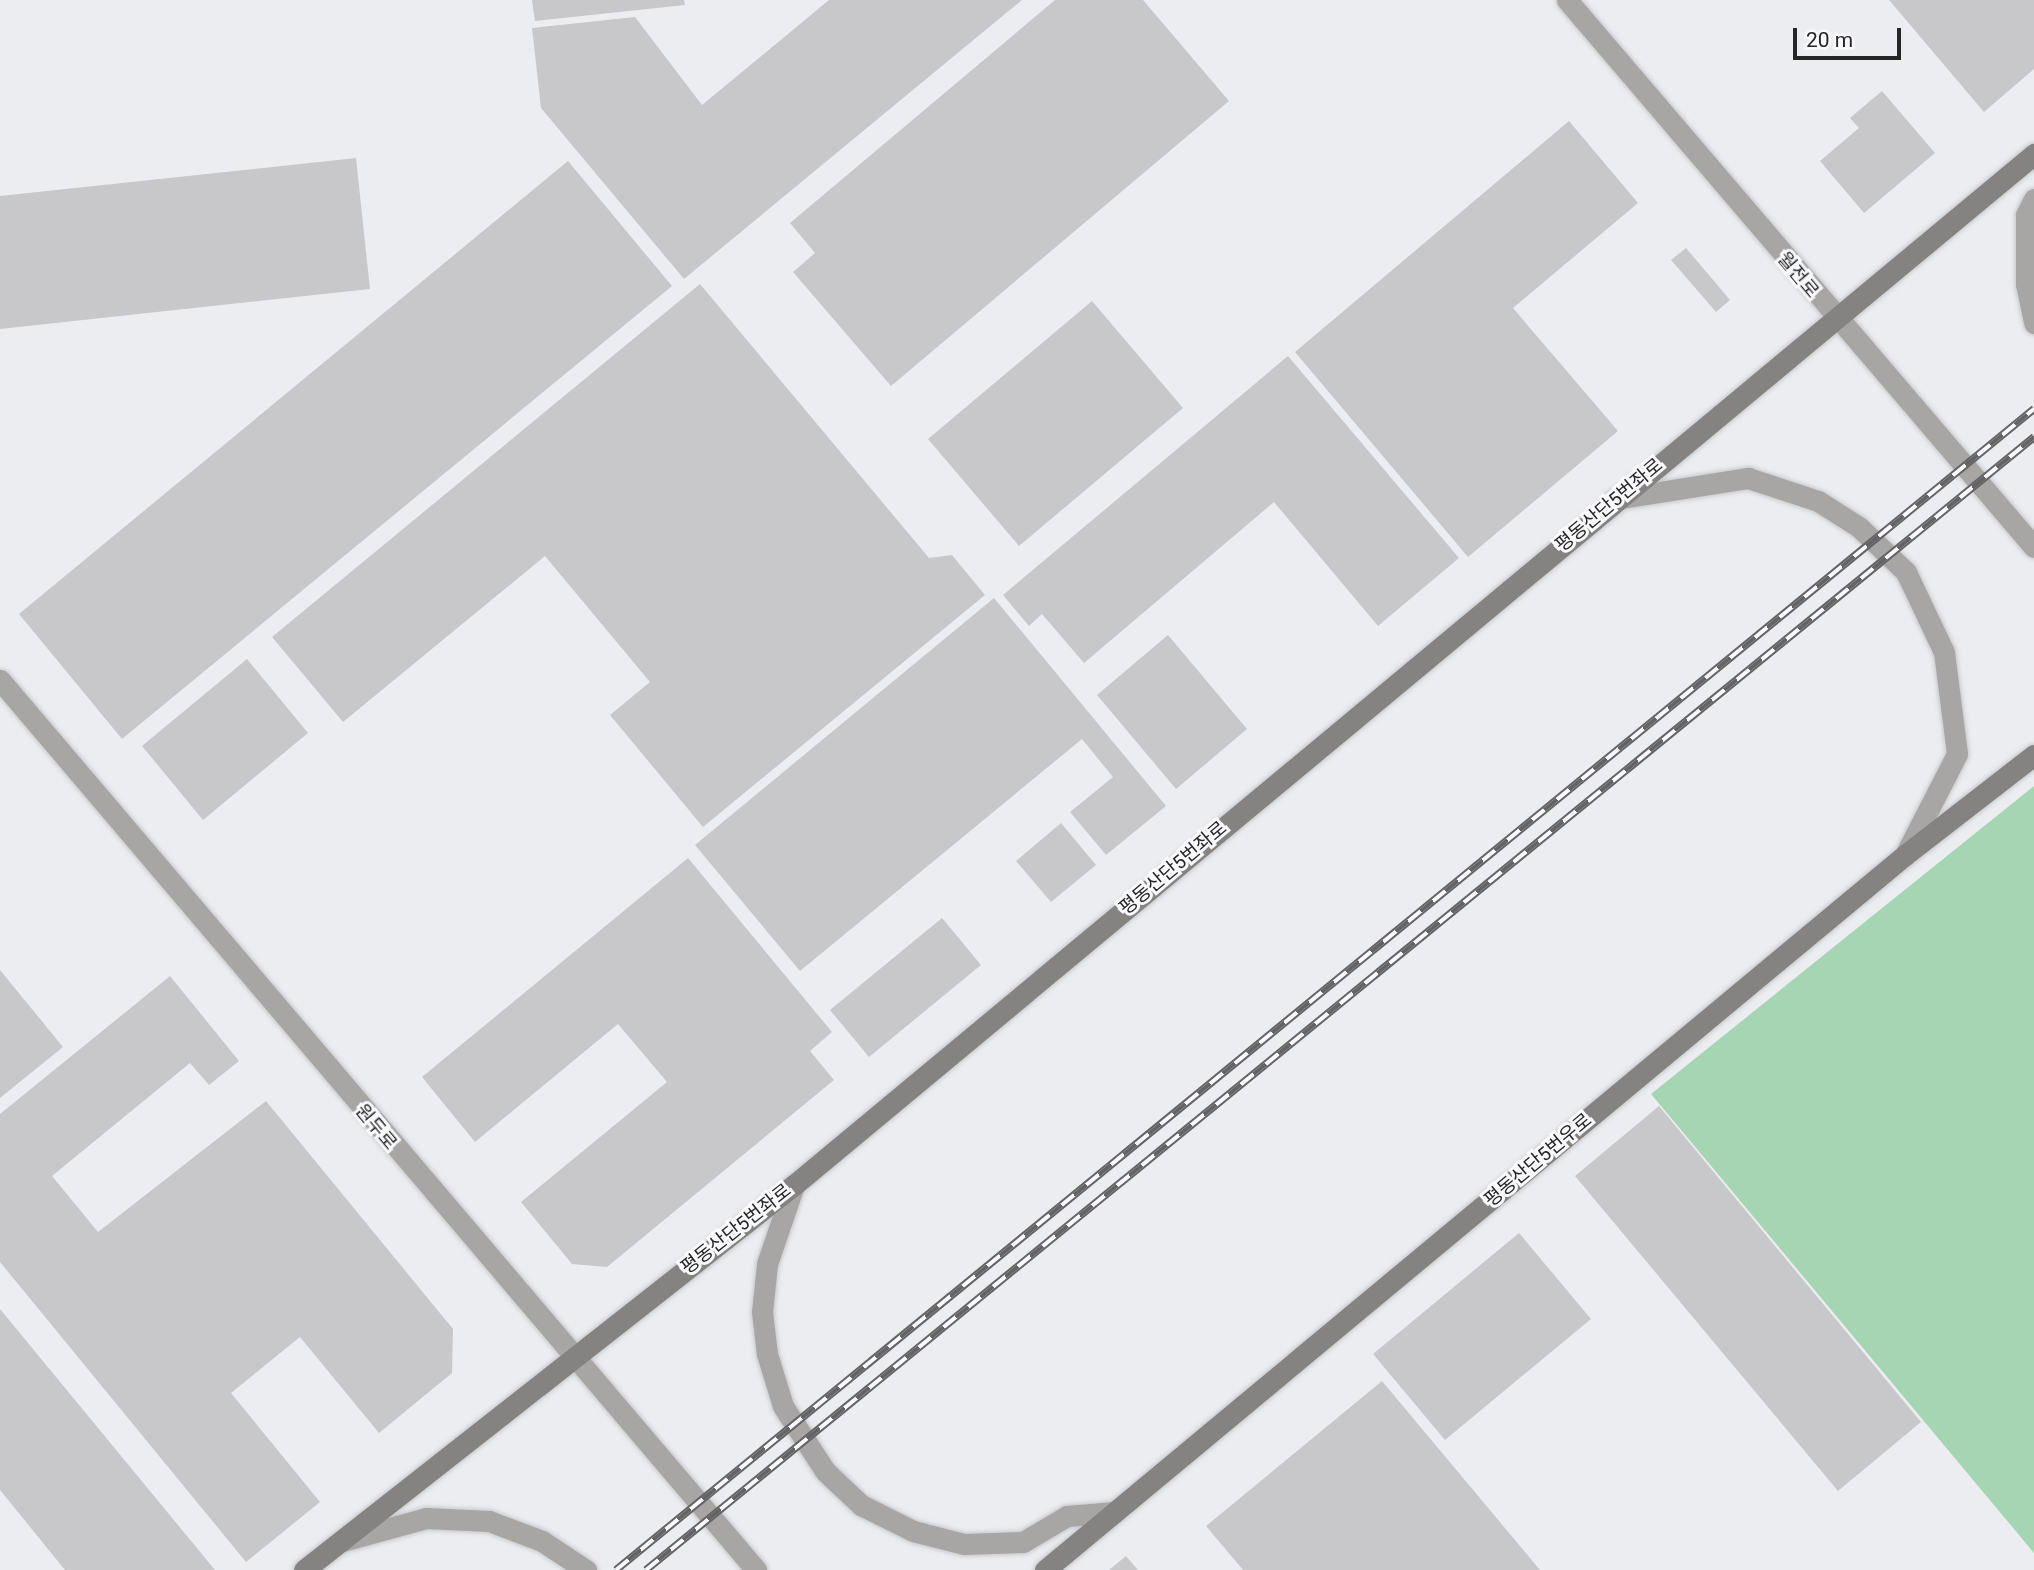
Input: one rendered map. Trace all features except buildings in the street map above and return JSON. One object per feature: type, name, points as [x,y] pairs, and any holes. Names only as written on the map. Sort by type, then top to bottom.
[{"type":"street","name":"월전로","points":[[1567,0],[1835,319],[2034,547]]},
{"type":"street","name":"평동산단5번좌로","points":[[304,1570],[570,1357],[794,1185],[1615,499],[2034,155]]},
{"type":"street","points":[[2034,199],[2026,215],[2026,284],[2034,323]]},
{"type":"street","points":[[1615,499],[1748,478],[1818,501],[1859,527],[1906,572],[1944,652],[1957,754],[1905,855]]},
{"type":"street","name":"원두로","points":[[0,680],[570,1357],[756,1570]]},
{"type":"street","name":"평동산단5번우로","points":[[1045,1570],[1905,855],[2034,755]]},
{"type":"street","points":[[794,1185],[767,1264],[762,1312],[783,1406],[825,1471],[861,1505],[913,1531],[964,1544],[1023,1542],[1067,1516],[1115,1512]]},
{"type":"street","points":[[340,1541],[426,1518],[489,1521],[542,1541],[586,1570]]},
{"type":"green space","points":[[2034,786],[2034,1553],[1651,1094]]},
{"type":"railway","points":[[616,1570],[2034,409]]},
{"type":"railway","points":[[646,1570],[2034,437]]}]
